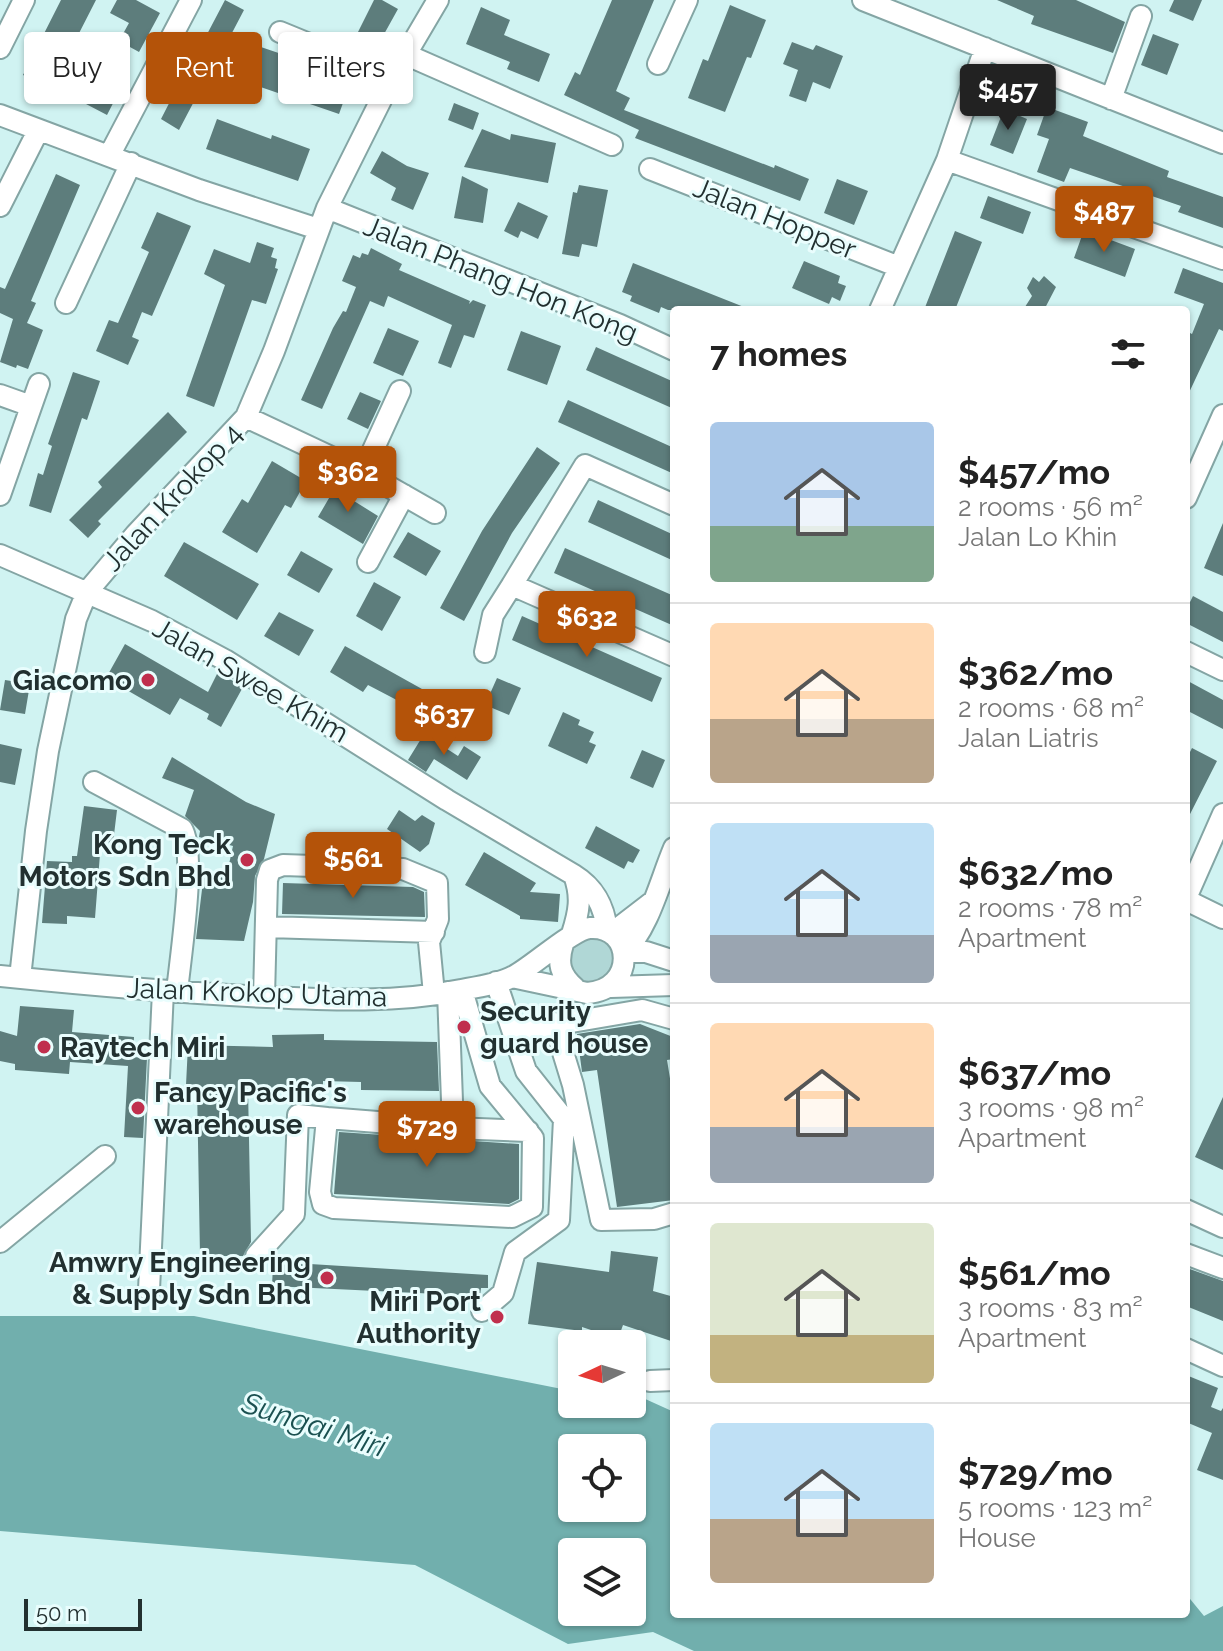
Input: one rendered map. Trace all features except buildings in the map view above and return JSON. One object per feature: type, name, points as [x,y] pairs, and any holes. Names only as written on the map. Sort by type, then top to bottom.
[{"type":"street","points":[[0,48],[24,0]]},
{"type":"street","points":[[109,156],[191,0]]},
{"type":"street","points":[[658,64],[687,0]]},
{"type":"street","points":[[865,0],[1223,143]]},
{"type":"street","name":"Jalan Krokop 4","points":[[413,43],[434,1]]},
{"type":"street","points":[[1111,99],[1141,16]]},
{"type":"street","points":[[882,306],[947,160],[985,48]]},
{"type":"street","points":[[413,58],[612,145]]},
{"type":"street","name":"Jalan Krokop 4","points":[[10,977],[48,751],[76,619],[87,592],[136,534],[246,417],[274,351],[318,229],[379,104]]},
{"type":"street","points":[[0,115],[199,190],[318,229]]},
{"type":"street","points":[[0,206],[8,170],[38,131]]},
{"type":"street","points":[[947,160],[1223,259]]},
{"type":"street","points":[[66,303],[131,163]]},
{"type":"street","name":"Jalan Hopper","points":[[650,169],[899,267]]},
{"type":"street","name":"Jalan Phang Hon Kong","points":[[327,208],[620,325],[670,348]]},
{"type":"street","points":[[0,495],[39,384]]},
{"type":"street","points":[[363,472],[400,391]]},
{"type":"street","points":[[0,395],[31,406]]},
{"type":"street","points":[[246,417],[363,472],[435,513]]},
{"type":"street","points":[[1190,490],[1221,427]]},
{"type":"street","points":[[485,652],[493,615],[512,585],[577,460],[670,503]]},
{"type":"street","points":[[368,562],[404,495]]},
{"type":"street","name":"Jalan Swee Khim","points":[[0,555],[87,592],[225,660],[447,800],[574,875],[588,884],[597,897],[609,932]]},
{"type":"street","points":[[512,585],[670,654]]},
{"type":"street","points":[[1190,654],[1223,670]]},
{"type":"street","points":[[94,782],[182,829],[187,837],[188,876],[170,991],[149,1290]]},
{"type":"street","points":[[1190,890],[1223,814]]},
{"type":"street","points":[[624,952],[646,924],[651,903],[670,858]]},
{"type":"street","points":[[264,997],[265,902],[270,870],[283,865],[403,869],[437,883],[438,919],[429,942],[490,1086],[528,1131],[535,1147],[532,1207],[512,1217],[334,1208],[323,1204],[320,1192],[327,1118]]},
{"type":"street","points":[[574,875],[580,892],[580,910],[559,956],[560,968],[575,988]]},
{"type":"street","points":[[1190,901],[1223,918]]},
{"type":"street","points":[[504,980],[583,928],[609,932],[651,903]]},
{"type":"street","points":[[267,927],[434,932]]},
{"type":"street","points":[[609,932],[624,952],[625,965],[611,987]]},
{"type":"street","points":[[624,952],[646,952],[670,960]]},
{"type":"street","name":"Jalan Krokop Utama","points":[[10,977],[264,997],[377,1000],[448,992],[504,980]]},
{"type":"street","points":[[504,980],[575,988],[587,993],[611,987],[670,985]]},
{"type":"street","points":[[482,1311],[503,1293],[515,1252],[559,1220],[564,1119],[526,1071],[513,1032],[504,980]]},
{"type":"street","points":[[448,992],[453,1128]]},
{"type":"street","points":[[513,1032],[642,1010],[670,1018]]},
{"type":"street","points":[[554,1023],[573,1085],[601,1220],[654,1219],[670,1214]]},
{"type":"street","points":[[542,1091],[573,1085]]},
{"type":"street","points":[[256,1256],[294,1214],[298,1115],[528,1131]]},
{"type":"street","points":[[0,1242],[105,1156]]},
{"type":"street","points":[[1190,1214],[1223,1227]]},
{"type":"street","points":[[1190,1256],[1223,1268]]},
{"type":"street","points":[[1190,1351],[1223,1366]]},
{"type":"street","points":[[650,1381],[670,1380]]},
{"type":"shaded area","points":[[589,934],[612,943],[618,965],[595,985],[580,981],[569,968],[573,948]]},
{"type":"water","name":"Sungai Miri","points":[[0,1316],[194,1316],[558,1388],[558,1418],[646,1418],[646,1399],[670,1410],[670,1618],[1190,1618],[1190,1599],[1204,1616],[1223,1606],[1223,1651],[694,1651],[653,1632],[568,1644],[415,1565],[0,1531]]},
{"type":"place","name":"Giacomo","points":[[148,680]]},
{"type":"place","name":"Kong Teck Motors Sdn Bhd","points":[[247,860]]},
{"type":"place","name":"Security guard house","points":[[464,1027]]},
{"type":"place","name":"Raytech Miri","points":[[44,1047]]},
{"type":"place","name":"Fancy Pacific's warehouse","points":[[138,1108]]},
{"type":"place","name":"Amwry Engineering & Supply Sdn Bhd","points":[[327,1278]]},
{"type":"place","name":"Miri Port Authority","points":[[497,1317]]}]
